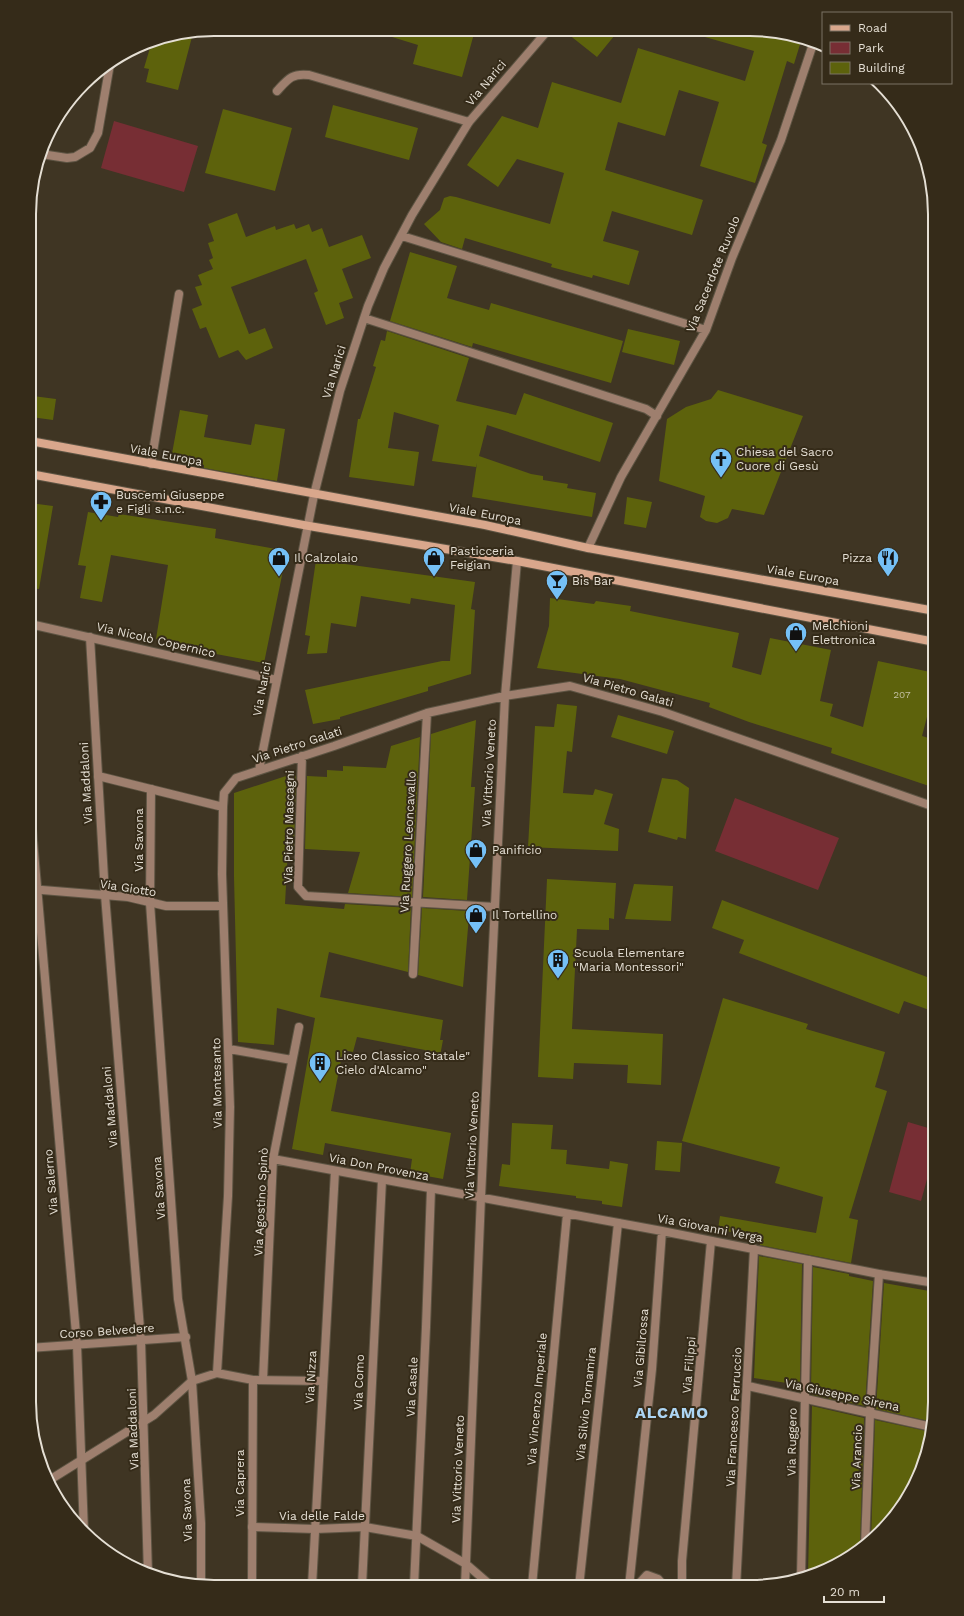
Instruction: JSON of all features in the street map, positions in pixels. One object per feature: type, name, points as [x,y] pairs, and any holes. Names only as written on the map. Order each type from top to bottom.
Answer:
[{"type":"street","name":"Via Narici","points":[[259,770],[314,495],[340,392],[364,318],[384,268],[469,122],[543,36]]},
{"type":"street","name":"Via Sacerdote Ruvolo","points":[[588,548],[620,477],[658,416],[706,330],[732,258],[781,140],[812,47]]},
{"type":"street","points":[[46,155],[67,158],[75,157],[90,148],[98,133],[109,71]]},
{"type":"street","points":[[277,91],[289,78],[299,74],[309,75],[469,122]]},
{"type":"street","points":[[402,236],[706,330]]},
{"type":"street","points":[[151,464],[179,294]]},
{"type":"street","points":[[364,318],[646,410],[658,416]]},
{"type":"street","name":"Viale Europa","points":[[36,442],[485,526],[588,548],[928,610]]},
{"type":"street","points":[[36,475],[308,526],[517,561],[928,641]]},
{"type":"street","name":"Via Vittorio Veneto","points":[[465,1580],[481,1197],[505,696],[517,561]]},
{"type":"street","name":"Via Nicolò Copernico","points":[[36,625],[276,680]]},
{"type":"street","name":"Via Maddaloni","points":[[90,637],[105,895],[142,1341],[148,1567]]},
{"type":"street","name":"Via Pietro Galati","points":[[224,792],[236,778],[427,713],[505,696],[570,686],[663,712],[928,804]]},
{"type":"street","name":"Via Ruggero Leoncavallo","points":[[413,974],[427,713]]},
{"type":"street","name":"Via Pietro Mascagni","points":[[302,756],[298,888],[306,896],[416,901]]},
{"type":"street","points":[[98,776],[223,807]]},
{"type":"street","name":"Via Savona","points":[[151,789],[150,903],[178,1299],[186,1338],[192,1381],[201,1523],[201,1580]]},
{"type":"street","name":"Via Montesanto","points":[[218,1373],[228,1196],[230,1107],[222,874],[224,792]]},
{"type":"street","name":"Via Giotto","points":[[36,889],[128,897],[166,906],[223,906]]},
{"type":"street","points":[[416,901],[495,907]]},
{"type":"street","name":"Via Salerno","points":[[36,920],[77,1345],[84,1523]]},
{"type":"street","name":"Via Agostino Spinò","points":[[263,1380],[273,1159],[299,1027]]},
{"type":"street","points":[[229,1049],[292,1060]]},
{"type":"street","name":"Via Don Provenza","points":[[273,1159],[481,1197]]},
{"type":"street","name":"Via Nizza","points":[[312,1580],[335,1170]]},
{"type":"street","name":"Via Como","points":[[362,1580],[382,1180]]},
{"type":"street","name":"Via Casale","points":[[414,1580],[431,1189]]},
{"type":"street","name":"Via Giovanni Verga","points":[[481,1197],[879,1274],[928,1282]]},
{"type":"street","name":"Via Vincenzo Imperiale","points":[[533,1580],[567,1214]]},
{"type":"street","name":"Via Silvio Tornamira","points":[[580,1580],[618,1223]]},
{"type":"street","name":"Via Gibilrossa","points":[[629,1580],[652,1369],[662,1231]]},
{"type":"street","name":"Via Filippi","points":[[682,1580],[682,1561],[711,1241]]},
{"type":"street","name":"Via Francesco Ferruccio","points":[[736,1580],[748,1386],[754,1249]]},
{"type":"street","name":"Via Ruggero","points":[[801,1573],[808,1260]]},
{"type":"street","name":"Via Arancio","points":[[865,1537],[870,1414],[879,1274]]},
{"type":"street","name":"Corso Belvedere","points":[[36,1348],[186,1338]]},
{"type":"street","points":[[53,1478],[145,1421],[192,1381],[218,1373],[253,1380],[323,1381]]},
{"type":"street","name":"Via Caprera","points":[[252,1580],[253,1380]]},
{"type":"street","name":"Via Giuseppe Sirena","points":[[748,1386],[926,1426]]},
{"type":"street","name":"Via delle Falde","points":[[252,1527],[315,1529],[365,1527],[417,1536],[466,1564],[484,1580]]},
{"type":"street","points":[[642,1580],[647,1575],[659,1580]]},
{"type":"green space","points":[[114,121],[198,146],[184,192],[101,168]]},
{"type":"green space","points":[[735,798],[839,838],[818,890],[715,851]]},
{"type":"green space","points":[[908,1122],[928,1128],[928,1176],[921,1201],[889,1192]]},
{"type":"building","points":[[389,36],[473,36],[462,77],[413,64],[418,45]]},
{"type":"building","points":[[571,36],[614,36],[597,57]]},
{"type":"building","points":[[702,36],[761,36],[800,43],[794,64],[787,61],[762,143],[767,145],[755,183],[700,166],[719,102],[679,90],[665,136],[618,122],[605,170],[703,200],[692,235],[612,211],[603,241],[639,251],[629,285],[593,275],[592,278],[551,267],[552,264],[465,238],[462,249],[441,242],[424,224],[440,210],[444,198],[450,196],[550,224],[564,173],[517,159],[498,187],[467,165],[502,116],[538,128],[552,82],[621,103],[638,48],[745,81],[754,51]]},
{"type":"building","points":[[192,38],[178,90],[146,82],[149,69],[144,68],[150,48],[180,39]]},
{"type":"building","points":[[333,105],[418,128],[409,160],[325,137]]},
{"type":"building","points":[[223,109],[292,128],[275,191],[205,173]]},
{"type":"building","points":[[237,213],[246,237],[275,226],[276,230],[294,224],[296,229],[309,224],[312,232],[322,228],[329,247],[362,235],[371,258],[342,269],[353,298],[339,303],[344,318],[326,325],[314,293],[318,291],[306,259],[231,287],[249,334],[265,328],[273,348],[246,360],[238,350],[219,358],[206,327],[200,329],[192,309],[202,305],[195,287],[202,285],[198,275],[213,269],[209,260],[213,258],[208,243],[214,241],[208,224]]},
{"type":"building","points":[[410,252],[457,266],[447,298],[489,310],[491,303],[623,341],[611,383],[473,343],[472,347],[390,321]]},
{"type":"building","points":[[628,329],[680,341],[674,365],[622,352]]},
{"type":"building","points":[[387,331],[469,358],[456,401],[516,415],[524,393],[613,423],[600,462],[487,425],[479,456],[531,474],[543,476],[543,480],[568,484],[567,488],[596,493],[592,517],[472,497],[477,463],[476,467],[432,461],[439,425],[394,412],[388,448],[419,452],[414,486],[349,477],[358,419],[360,419],[376,367],[373,366],[381,340],[385,341]]},
{"type":"building","name":"Chiesa del Sacro Cuore di Gesù","points":[[718,390],[803,416],[764,515],[732,509],[728,518],[717,523],[706,521],[700,517],[705,496],[659,481],[667,419],[686,407],[711,399]]},
{"type":"building","points":[[36,396],[56,399],[53,420],[36,418]]},
{"type":"building","points":[[180,410],[208,415],[204,437],[251,445],[255,424],[285,429],[277,481],[204,468],[204,465],[171,459]]},
{"type":"building","points":[[627,497],[652,502],[646,528],[624,524]]},
{"type":"building","points":[[36,504],[53,506],[39,589],[36,589]]},
{"type":"building","points":[[88,512],[118,517],[119,514],[216,529],[215,538],[287,551],[264,663],[200,651],[201,647],[156,639],[168,565],[111,555],[102,602],[80,598],[86,566],[78,565]]},
{"type":"building","points":[[316,560],[475,582],[471,609],[475,610],[471,674],[428,687],[428,691],[340,717],[340,719],[313,724],[305,690],[442,661],[450,661],[455,605],[411,598],[410,604],[361,596],[356,627],[331,623],[327,653],[307,654],[310,636],[305,635]]},
{"type":"building","points":[[550,598],[594,604],[596,601],[631,606],[630,611],[739,633],[732,667],[761,675],[770,638],[831,650],[820,701],[833,704],[830,716],[863,727],[878,661],[928,672],[928,713],[922,736],[928,738],[928,786],[831,753],[832,748],[749,722],[709,707],[710,703],[620,679],[537,668],[549,626]]},
{"type":"building","points":[[557,704],[577,706],[572,752],[567,751],[563,793],[593,795],[595,789],[613,794],[604,824],[619,829],[618,851],[528,847],[535,726],[554,727]]},
{"type":"building","points":[[618,715],[674,731],[667,754],[611,737]]},
{"type":"building","points":[[476,720],[471,787],[475,787],[467,900],[423,897],[431,734]]},
{"type":"building","points":[[420,737],[412,897],[348,893],[360,852],[305,849],[307,776],[327,777],[327,770],[343,771],[343,766],[386,768],[391,746]]},
{"type":"building","points":[[289,775],[296,775],[294,848],[288,848],[285,904],[344,909],[345,904],[411,908],[408,972],[329,952],[320,997],[443,1020],[440,1040],[443,1040],[440,1056],[425,1053],[425,1050],[357,1037],[353,1052],[343,1050],[331,1111],[451,1133],[443,1179],[410,1173],[412,1159],[325,1143],[323,1155],[292,1149],[315,1018],[277,1008],[274,1045],[238,1042],[234,877],[234,793]]},
{"type":"building","points":[[662,778],[677,780],[689,788],[686,839],[678,837],[677,840],[648,832]]},
{"type":"building","name":"Scuola Elementare \"Maria Montessori\"","points":[[547,879],[616,883],[614,919],[609,918],[609,930],[577,929],[572,1029],[663,1034],[661,1085],[627,1083],[628,1065],[574,1063],[573,1079],[538,1077]]},
{"type":"building","points":[[634,884],[673,886],[671,921],[625,919]]},
{"type":"building","points":[[722,900],[928,977],[928,1010],[904,1001],[899,1014],[739,953],[744,940],[712,928]]},
{"type":"building","points":[[422,908],[467,911],[466,916],[469,916],[463,987],[418,975]]},
{"type":"building","points":[[723,998],[808,1024],[806,1029],[885,1052],[875,1087],[887,1091],[849,1218],[858,1220],[851,1263],[760,1245],[760,1239],[718,1229],[720,1216],[816,1233],[823,1197],[775,1183],[780,1167],[682,1141]]},
{"type":"building","points":[[512,1123],[553,1125],[551,1149],[567,1150],[566,1164],[609,1169],[610,1161],[628,1164],[622,1207],[602,1204],[602,1201],[576,1198],[576,1196],[499,1186],[502,1164],[510,1165]]},
{"type":"building","points":[[657,1141],[682,1143],[680,1172],[655,1170]]},
{"type":"building","points":[[759,1256],[802,1264],[800,1385],[754,1378]]},
{"type":"building","points":[[813,1267],[849,1274],[849,1276],[873,1281],[865,1406],[812,1395]]},
{"type":"building","points":[[884,1283],[928,1291],[927,1421],[876,1409]]},
{"type":"building","points":[[812,1406],[864,1418],[860,1541],[829,1562],[808,1570]]},
{"type":"building","points":[[875,1420],[925,1431],[919,1459],[910,1481],[898,1501],[871,1532]]},
{"type":"place","name":"Chiesa del Sacro Cuore di Gesù","points":[[721,478]]},
{"type":"place","name":"Buscemi Giuseppe e Figli s.n.c.","points":[[101,522]]},
{"type":"place","name":"Il Calzolaio","points":[[279,578]]},
{"type":"place","name":"Pasticceria Feigian","points":[[434,578]]},
{"type":"place","name":"Pizza","points":[[888,578]]},
{"type":"place","name":"Bis Bar","points":[[557,600]]},
{"type":"place","name":"Melchioni Elettronica","points":[[796,652]]},
{"type":"place","name":"Panificio","points":[[476,870]]},
{"type":"place","name":"Il Tortellino","points":[[476,934]]},
{"type":"place","name":"Scuola Elementare \"Maria Montessori\"","points":[[558,980]]},
{"type":"place","name":"Liceo Classico Statale\" Cielo d'Alcamo\"","points":[[320,1082]]},
{"type":"district","name":"ALCAMO","points":[[672,1412]]}]
